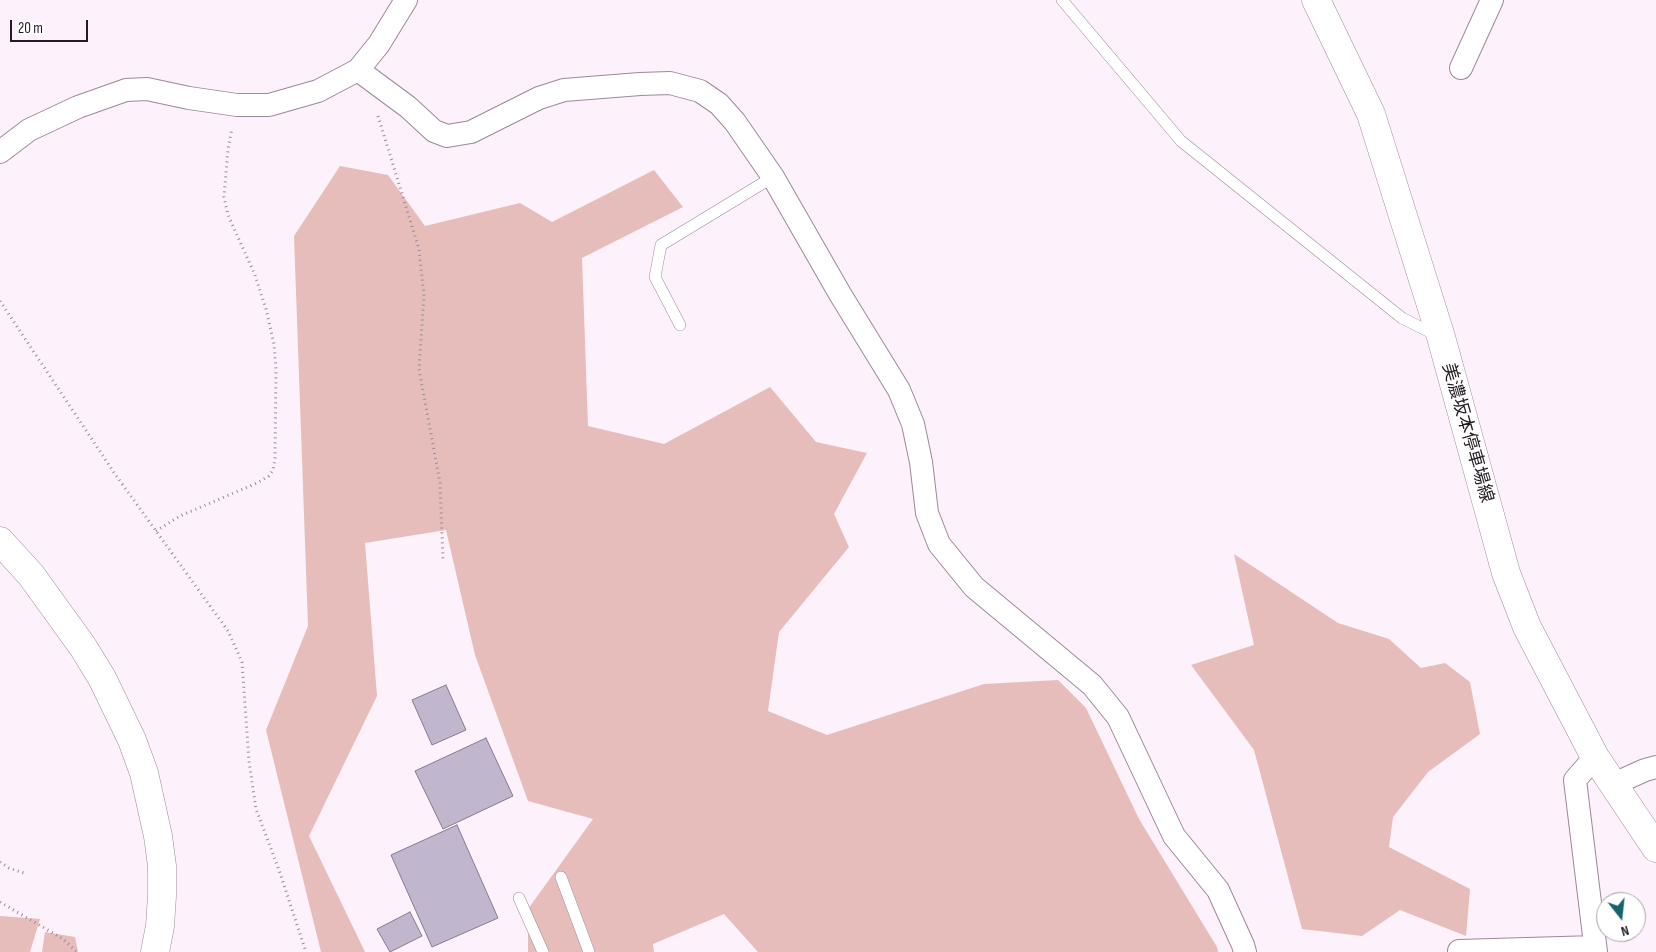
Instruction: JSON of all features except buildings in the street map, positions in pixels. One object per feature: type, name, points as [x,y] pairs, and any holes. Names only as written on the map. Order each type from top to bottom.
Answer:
[{"type":"main road","name":"美濃坂本停車場線","points":[[1316,0],[1371,114],[1441,337],[1506,574],[1527,627],[1595,757],[1656,848]]},
{"type":"main road","points":[[0,541],[31,576],[83,647],[102,678],[132,740],[144,772],[158,836],[162,866],[160,926],[155,952]]},
{"type":"street","points":[[0,152],[29,130],[78,107],[126,90],[147,89],[237,105],[269,105],[318,91],[363,74],[406,0]]},
{"type":"street","points":[[1461,68],[1492,0]]},
{"type":"street","points":[[363,74],[408,107],[434,131],[447,136],[471,132],[539,98],[564,90],[670,83],[700,90],[719,104],[735,122],[773,177],[840,294],[899,390],[913,424],[921,462],[927,513],[939,544],[974,586],[1092,685],[1118,717],[1174,836],[1218,890],[1245,952]]},
{"type":"street","points":[[1459,950],[1595,950],[1575,780],[1595,757]]},
{"type":"street","points":[[1614,784],[1656,767]]},
{"type":"lane","points":[[1062,0],[1181,141],[1402,318],[1441,337]]},
{"type":"lane","points":[[680,325],[655,277],[661,245],[773,177]]},
{"type":"lane","points":[[562,877],[589,952]]},
{"type":"lane","points":[[519,898],[543,952]]},
{"type":"path","points":[[363,74],[419,250],[424,296],[419,369],[440,483],[443,559]]},
{"type":"path","points":[[156,531],[180,516],[269,476],[273,470],[275,460],[276,370],[274,344],[255,276],[231,221],[224,197],[228,148],[237,105]]},
{"type":"path","points":[[0,301],[115,474],[228,631],[242,662],[249,761],[256,809],[279,870],[306,952]]},
{"type":"path","points":[[0,862],[9,868],[27,874]]},
{"type":"path","points":[[0,902],[64,939],[77,952]]},
{"type":"shaded area","points":[[340,166],[388,175],[425,226],[520,203],[552,222],[654,170],[683,207],[582,258],[588,426],[664,444],[770,387],[816,442],[867,453],[834,514],[849,547],[779,632],[768,711],[827,735],[984,684],[1058,680],[1086,708],[1139,819],[1217,947],[1218,952],[758,952],[724,914],[653,944],[654,952],[528,952],[528,909],[593,819],[528,801],[475,655],[446,530],[365,543],[377,696],[309,836],[365,952],[321,952],[266,730],[308,626],[294,236]]},
{"type":"shaded area","points":[[1234,554],[1338,623],[1389,639],[1421,668],[1445,663],[1470,682],[1480,734],[1428,772],[1393,817],[1389,847],[1470,889],[1466,936],[1400,910],[1362,936],[1302,929],[1254,750],[1191,665],[1254,645]]},
{"type":"shaded area","points":[[0,916],[40,919],[30,952],[0,952]]},
{"type":"shaded area","points":[[45,932],[75,937],[78,952],[42,952]]}]
